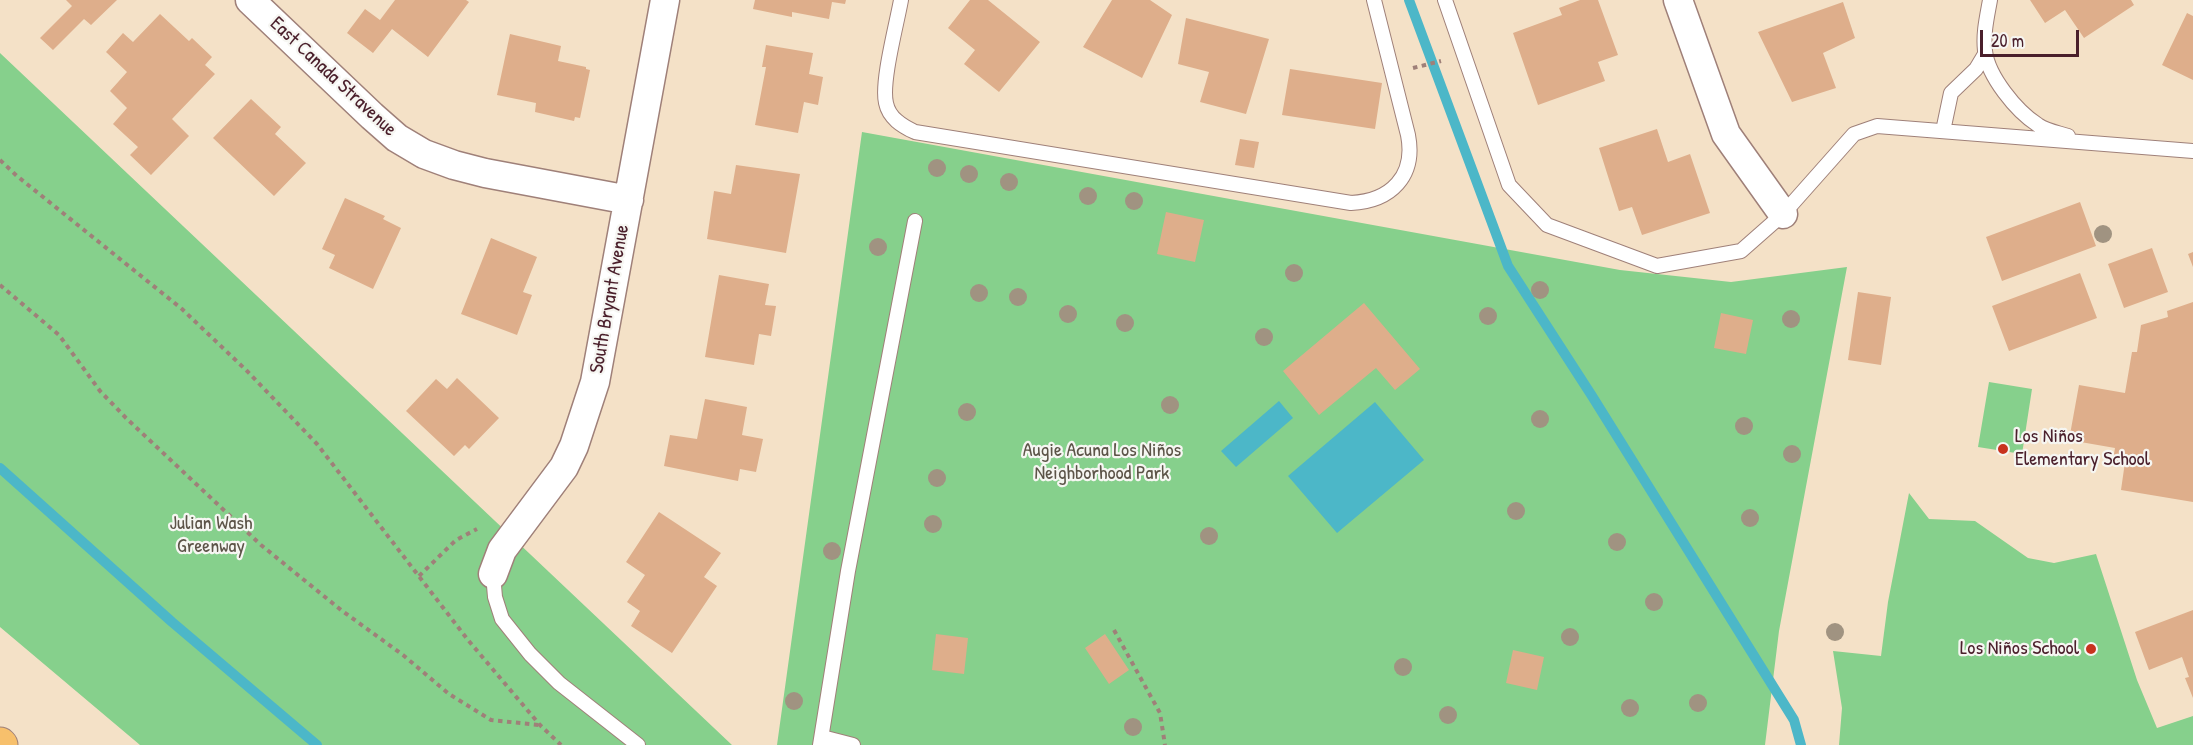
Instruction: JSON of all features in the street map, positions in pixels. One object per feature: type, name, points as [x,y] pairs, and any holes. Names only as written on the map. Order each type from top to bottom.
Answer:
[{"type":"street","name":"East Canada Stravenue","points":[[250,0],[372,116],[397,138],[424,154],[486,173],[629,200]]},
{"type":"street","name":"South Bryant Avenue","points":[[493,574],[502,550],[564,467],[585,418],[595,382],[664,0]]},
{"type":"street","points":[[1678,0],[1726,134],[1783,214]]},
{"type":"lane","points":[[901,0],[885,87],[886,104],[893,117],[909,129],[1351,203],[1375,199],[1391,190],[1404,175],[1410,157],[1408,135],[1374,0]]},
{"type":"lane","points":[[1445,0],[1509,185],[1547,225],[1657,266],[1741,251],[1783,214],[1854,134],[1877,126],[2193,151]]},
{"type":"lane","points":[[1990,0],[1984,35],[1985,54],[1995,78],[2015,105],[2038,126],[2087,142]]},
{"type":"lane","points":[[1943,132],[1944,115],[1951,93],[1976,69],[1985,54]]},
{"type":"lane","points":[[853,745],[821,741],[852,548],[915,221]]},
{"type":"lane","points":[[493,574],[495,597],[502,619],[530,654],[559,683],[638,745]]},
{"type":"path","points":[[1409,69],[1442,61]]},
{"type":"path","points":[[0,160],[182,309],[246,370],[317,444],[468,640],[540,725],[561,745]]},
{"type":"path","points":[[0,285],[59,335],[100,391],[261,545],[341,610],[403,655],[449,694],[491,720],[540,725]]},
{"type":"path","points":[[419,576],[456,540],[481,527],[525,517]]},
{"type":"path","points":[[1114,630],[1160,713],[1165,745]]},
{"type":"green space","name":"Julian Wash Greenway","points":[[0,53],[732,745],[140,745],[0,627]]},
{"type":"green space","name":"Augie Acuna Los Niños Neighborhood Park","points":[[862,132],[1620,270],[1731,282],[1847,267],[1779,631],[1765,745],[777,745]]},
{"type":"green space","points":[[1989,382],[2032,389],[2022,454],[1978,447]]},
{"type":"green space","points":[[1909,493],[1929,519],[1975,521],[2028,558],[2054,563],[2096,554],[2137,680],[2157,728],[2193,716],[2193,745],[1839,745],[1842,708],[1833,651],[1881,656],[1888,602]]},
{"type":"water","points":[[1279,401],[1293,418],[1236,467],[1221,451]]},
{"type":"water","points":[[1375,402],[1424,460],[1337,533],[1288,476]]},
{"type":"building","points":[[66,0],[117,0],[91,25],[84,19],[53,50],[40,38],[72,6]]},
{"type":"building","points":[[395,0],[466,0],[469,2],[428,57],[392,29],[373,53],[347,33],[365,9],[380,20]]},
{"type":"building","points":[[755,0],[846,0],[845,4],[832,2],[829,19],[792,12],[792,17],[753,9]]},
{"type":"building","points":[[970,0],[988,0],[1040,42],[999,92],[964,64],[975,50],[948,28]]},
{"type":"building","points":[[1112,0],[1150,0],[1172,15],[1142,78],[1083,47]]},
{"type":"building","points":[[1580,0],[1598,0],[1618,55],[1598,62],[1605,81],[1538,105],[1513,33],[1562,15],[1559,8]]},
{"type":"building","points":[[2030,0],[2131,0],[2134,5],[2084,38],[2065,10],[2045,23]]},
{"type":"building","points":[[1843,2],[1855,38],[1823,53],[1836,88],[1792,102],[1758,32]]},
{"type":"building","points":[[2187,13],[2193,16],[2193,80],[2162,65]]},
{"type":"building","points":[[160,14],[189,41],[192,38],[212,57],[205,65],[215,74],[172,119],[189,136],[151,175],[130,155],[138,147],[113,124],[127,108],[110,91],[127,72],[106,52],[123,33],[133,42]]},
{"type":"building","points":[[1186,18],[1269,39],[1246,114],[1200,102],[1209,72],[1178,64]]},
{"type":"building","points":[[510,34],[561,46],[558,61],[586,67],[590,70],[580,118],[575,117],[574,121],[535,112],[536,103],[497,95]]},
{"type":"building","points":[[766,45],[813,53],[809,74],[823,77],[818,105],[804,102],[798,133],[755,125],[766,67],[762,67]]},
{"type":"building","points":[[1290,69],[1382,83],[1375,129],[1282,115]]},
{"type":"building","points":[[251,99],[281,127],[275,134],[306,163],[274,196],[213,138]]},
{"type":"building","points":[[1657,129],[1668,162],[1690,154],[1710,213],[1642,235],[1632,207],[1619,211],[1599,148]]},
{"type":"building","points":[[1240,139],[1259,142],[1254,168],[1235,165]]},
{"type":"building","points":[[736,165],[800,174],[786,253],[707,239],[714,191],[731,194]]},
{"type":"building","points":[[345,198],[385,216],[383,219],[401,228],[373,289],[329,268],[335,255],[322,249]]},
{"type":"building","points":[[2080,202],[2096,246],[2002,281],[1986,237]]},
{"type":"building","points":[[1166,212],[1204,220],[1195,262],[1157,254]]},
{"type":"building","points":[[491,238],[537,257],[523,292],[532,295],[517,335],[461,314]]},
{"type":"building","points":[[2152,248],[2168,292],[2124,308],[2108,264]]},
{"type":"building","points":[[2193,252],[2193,267],[2188,254]]},
{"type":"building","points":[[2080,273],[2097,318],[2009,351],[1992,306]]},
{"type":"building","points":[[719,275],[769,284],[765,305],[776,306],[771,336],[759,334],[754,365],[705,357]]},
{"type":"building","points":[[1858,292],[1891,297],[1881,365],[1848,360]]},
{"type":"building","points":[[2193,302],[2193,502],[2121,490],[2125,462],[2113,460],[2115,448],[2069,440],[2079,385],[2125,393],[2132,352],[2137,352],[2141,325],[2168,317],[2167,311]]},
{"type":"building","points":[[1364,303],[1420,369],[1395,390],[1376,368],[1319,415],[1283,371]]},
{"type":"building","points":[[1721,313],[1753,320],[1746,354],[1714,348]]},
{"type":"building","points":[[457,378],[499,418],[469,449],[465,445],[454,456],[406,411],[436,379],[447,389]]},
{"type":"building","points":[[705,399],[747,407],[742,435],[763,439],[756,472],[740,469],[738,481],[664,466],[670,435],[697,439]]},
{"type":"building","points":[[659,512],[721,553],[704,577],[717,586],[672,653],[631,626],[640,611],[627,602],[645,575],[626,562]]},
{"type":"building","points":[[2193,610],[2193,698],[2185,678],[2189,677],[2182,657],[2149,670],[2135,632]]},
{"type":"building","points":[[936,634],[968,638],[964,674],[932,670]]},
{"type":"building","points":[[1105,634],[1129,670],[1109,684],[1085,648]]},
{"type":"building","points":[[1513,650],[1544,657],[1537,690],[1506,683]]},
{"type":"waterway","points":[[1409,0],[1508,266],[1794,720],[1801,745]]},
{"type":"waterway","points":[[0,468],[172,622],[317,745]]},
{"type":"place","name":"Los Niños Elementary School","points":[[2003,449]]},
{"type":"place","name":"Los Niños School","points":[[2091,649]]}]
